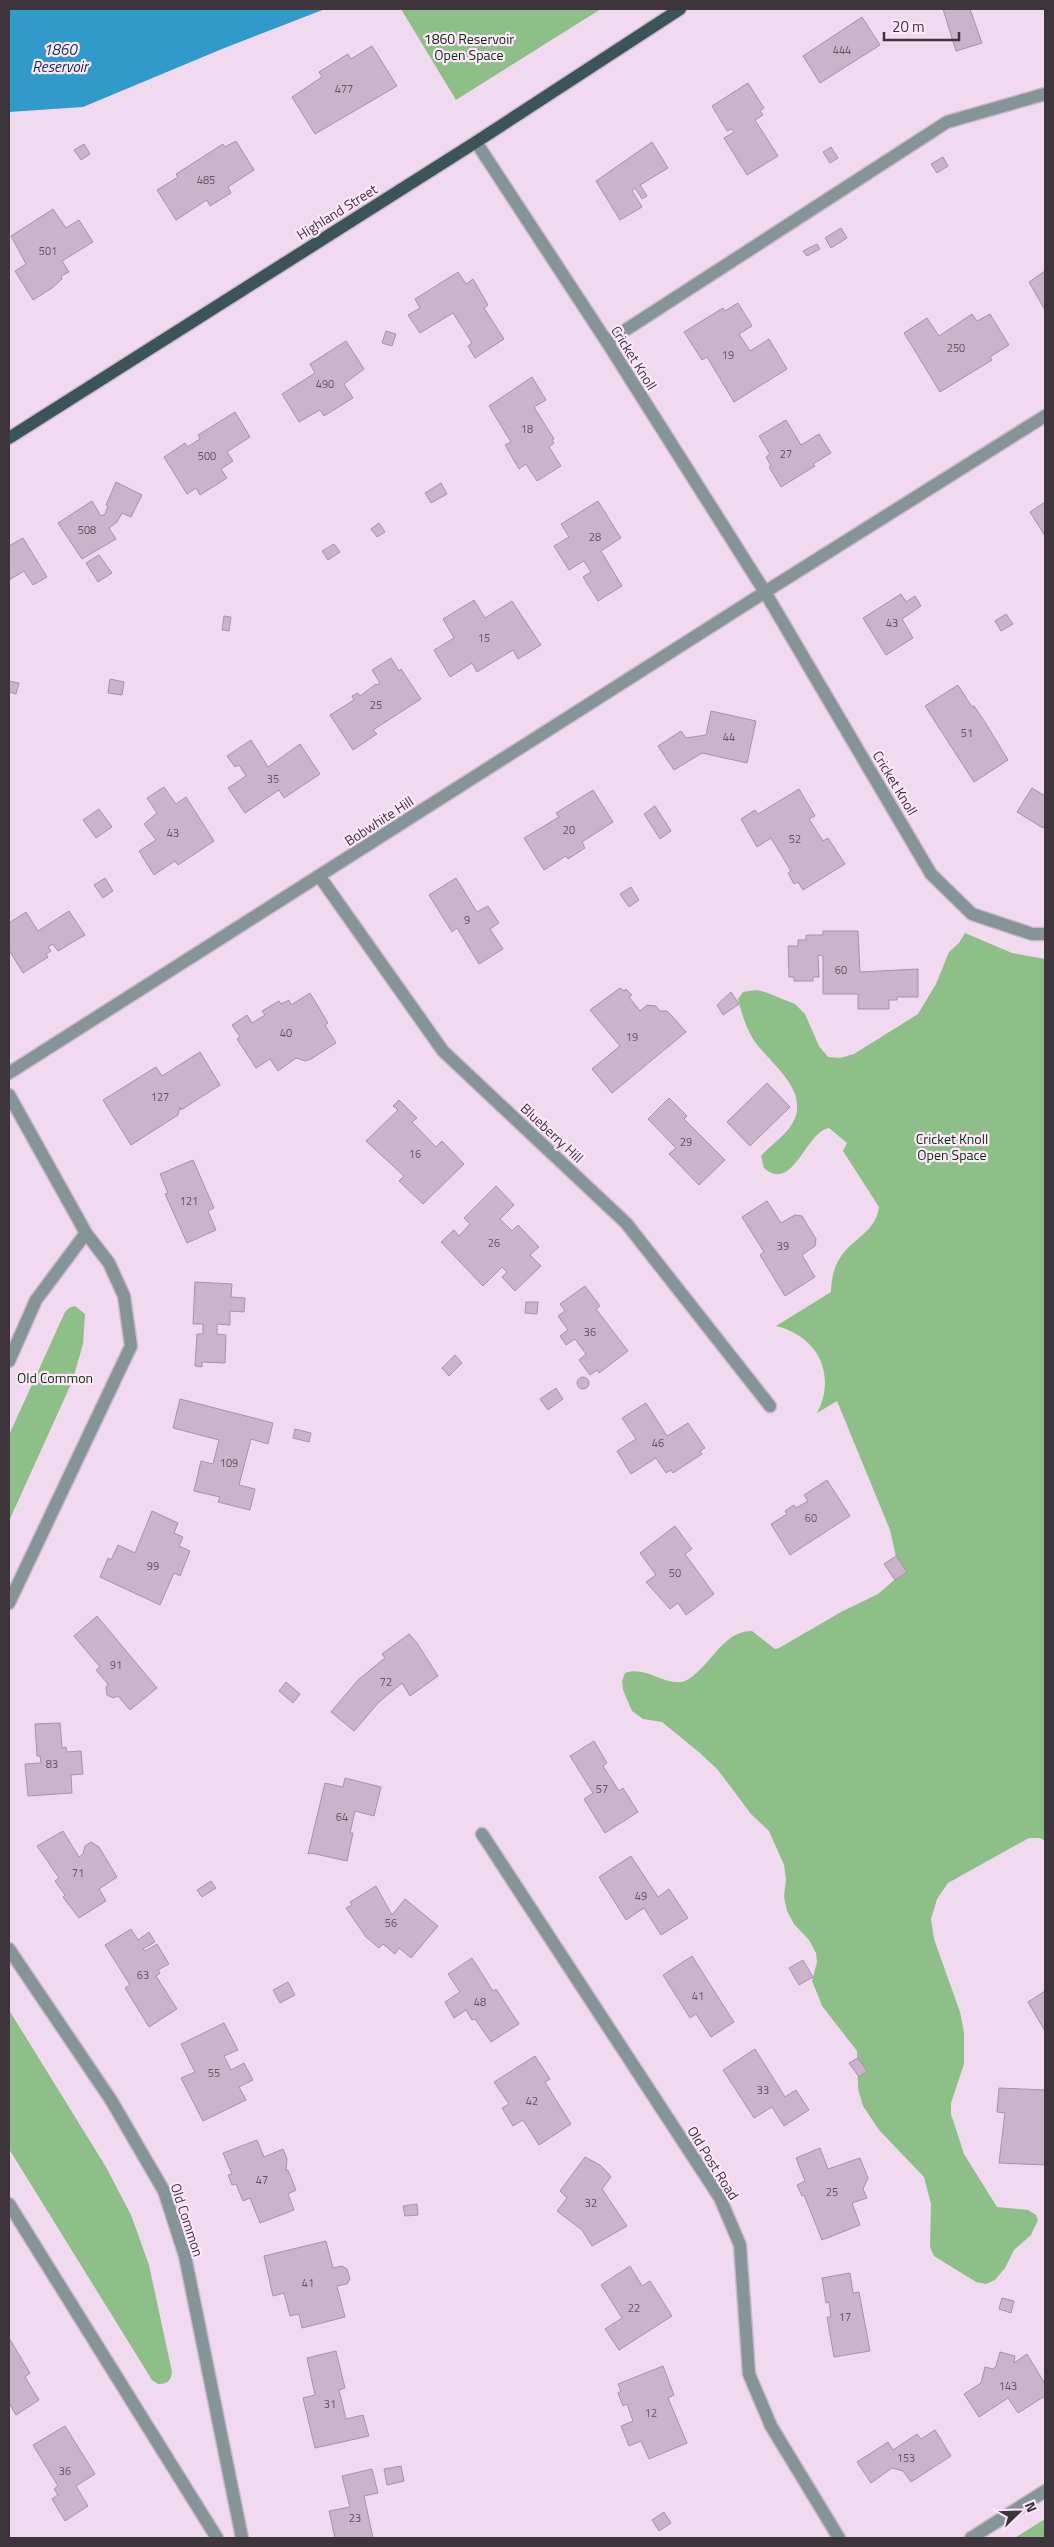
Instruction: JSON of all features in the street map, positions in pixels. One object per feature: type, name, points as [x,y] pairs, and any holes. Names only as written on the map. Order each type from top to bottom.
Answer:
[{"type":"main road","name":"Highland Street","points":[[9,438],[476,142],[680,9]]},
{"type":"street","points":[[607,342],[947,122],[1045,94]]},
{"type":"street","name":"Cricket Knoll","points":[[476,142],[607,342],[765,592],[931,874],[972,914],[1032,934],[1045,934]]},
{"type":"street","points":[[765,592],[1045,416]]},
{"type":"street","name":"Bobwhite Hill","points":[[9,1074],[765,592]]},
{"type":"street","name":"Blueberry Hill","points":[[320,877],[443,1051],[626,1223],[770,1406]]},
{"type":"street","points":[[9,1095],[86,1233],[108,1263],[124,1296],[131,1346],[9,1603]]},
{"type":"street","points":[[9,1361],[36,1300],[86,1233]]},
{"type":"street","name":"Old Post Road","points":[[482,1834],[720,2198],[740,2246],[749,2374],[771,2426],[839,2538]]},
{"type":"street","name":"Old Common","points":[[9,1949],[111,2100],[164,2191],[184,2256],[242,2538]]},
{"type":"street","points":[[9,2204],[217,2538]]},
{"type":"street","points":[[971,2538],[1045,2491]]},
{"type":"green space","name":"1860 Reservoir Open Space","points":[[401,9],[601,9],[456,100]]},
{"type":"green space","name":"Cricket Knoll Open Space","points":[[965,933],[1012,953],[1045,959],[1045,1841],[1040,1838],[1029,1838],[948,1883],[937,1899],[931,1919],[934,1939],[960,2012],[964,2032],[964,2064],[951,2103],[951,2114],[964,2154],[997,2207],[1028,2210],[1036,2215],[1038,2220],[1031,2235],[1014,2250],[1005,2268],[995,2280],[986,2284],[976,2282],[934,2256],[930,2247],[931,2204],[924,2177],[879,2130],[863,2106],[858,2089],[857,2051],[822,2006],[812,1981],[817,1962],[816,1953],[809,1940],[794,1924],[787,1911],[784,1897],[786,1879],[784,1865],[769,1831],[751,1814],[718,1770],[700,1753],[662,1722],[643,1719],[632,1711],[623,1690],[622,1681],[625,1673],[633,1671],[649,1674],[671,1682],[685,1681],[694,1676],[724,1643],[741,1632],[752,1631],[775,1649],[779,1648],[841,1612],[878,1594],[900,1575],[890,1530],[837,1401],[817,1413],[823,1399],[825,1385],[824,1371],[820,1359],[803,1338],[791,1331],[776,1326],[831,1292],[833,1274],[838,1261],[845,1251],[870,1228],[876,1219],[879,1207],[843,1151],[847,1143],[829,1128],[813,1139],[799,1159],[791,1168],[783,1173],[774,1174],[764,1168],[761,1156],[789,1129],[795,1118],[797,1107],[791,1085],[759,1047],[748,1030],[738,999],[743,992],[756,990],[795,1004],[805,1014],[819,1046],[828,1057],[840,1058],[854,1054],[918,1014],[936,984],[949,952],[959,943]]},
{"type":"green space","name":"Old Common","points":[[75,1306],[85,1314],[83,1344],[72,1382],[9,1521],[9,1435],[65,1312]]},
{"type":"green space","points":[[9,2010],[106,2167],[131,2215],[149,2265],[172,2372],[170,2380],[166,2383],[158,2384],[152,2380],[9,2149]]},
{"type":"green space","points":[[1045,2519],[1045,2538],[1015,2538]]},
{"type":"water","name":"1860 Reservoir","points":[[9,9],[325,9],[222,49],[83,107],[9,112]]},
{"type":"building","points":[[943,9],[970,9],[982,43],[956,51]]},
{"type":"building","points":[[862,17],[880,45],[820,83],[803,56]]},
{"type":"building","points":[[372,46],[397,86],[315,134],[292,97],[322,77],[319,72],[348,54],[351,59]]},
{"type":"building","points":[[748,83],[764,108],[760,111],[763,115],[755,120],[778,156],[747,175],[724,138],[734,132],[732,129],[727,131],[712,106]]},
{"type":"building","points":[[236,141],[254,170],[228,187],[231,193],[210,206],[207,200],[176,220],[157,190],[178,177],[176,174],[223,144],[225,147]]},
{"type":"building","points":[[652,142],[668,168],[640,185],[647,196],[642,199],[635,188],[632,191],[642,207],[620,220],[596,181]]},
{"type":"building","points":[[84,144],[90,154],[81,160],[74,150]]},
{"type":"building","points":[[831,147],[838,158],[830,163],[823,152]]},
{"type":"building","points":[[943,157],[948,166],[937,173],[931,164]]},
{"type":"building","points":[[53,209],[66,228],[79,220],[93,242],[62,261],[69,272],[61,276],[62,279],[52,288],[33,300],[15,271],[26,264],[11,236]]},
{"type":"building","points":[[841,228],[847,238],[831,248],[825,238]]},
{"type":"building","points":[[817,244],[820,249],[807,256],[803,251]]},
{"type":"building","points":[[1045,271],[1045,310],[1029,282]]},
{"type":"building","points":[[458,272],[466,284],[473,279],[488,305],[484,308],[504,339],[475,358],[468,346],[472,343],[453,313],[420,333],[408,315],[420,308],[415,299]]},
{"type":"building","points":[[738,303],[752,326],[739,334],[750,351],[769,339],[787,369],[734,402],[707,357],[702,360],[684,332],[723,308],[725,311]]},
{"type":"building","points":[[972,314],[977,321],[990,314],[1009,345],[990,357],[992,360],[940,392],[904,333],[927,318],[939,336]]},
{"type":"building","points":[[386,331],[396,334],[392,346],[382,343]]},
{"type":"building","points":[[346,341],[364,369],[344,384],[353,398],[324,416],[320,410],[299,422],[282,394],[315,373],[310,364]]},
{"type":"building","points":[[532,377],[546,400],[534,407],[554,439],[552,440],[554,443],[549,447],[561,466],[537,481],[526,464],[519,469],[505,445],[511,442],[489,406]]},
{"type":"building","points":[[235,412],[250,437],[227,452],[233,461],[221,469],[227,478],[200,495],[196,488],[187,494],[164,457],[185,443],[187,447],[200,439],[198,435]]},
{"type":"building","points":[[786,420],[801,445],[819,434],[831,453],[813,464],[815,466],[781,487],[769,467],[771,466],[766,457],[770,454],[759,436]]},
{"type":"building","points":[[116,482],[142,495],[131,517],[122,513],[117,522],[109,528],[116,539],[82,559],[58,523],[92,501],[101,516],[105,514],[108,506],[106,505]]},
{"type":"building","points":[[441,483],[447,494],[431,503],[425,493]]},
{"type":"building","points":[[598,501],[621,538],[601,551],[622,586],[598,601],[583,577],[591,572],[584,561],[569,570],[554,546],[569,537],[561,524]]},
{"type":"building","points":[[1045,502],[1045,536],[1030,512]]},
{"type":"building","points":[[379,523],[385,532],[377,537],[371,529]]},
{"type":"building","points":[[23,538],[47,577],[33,585],[24,571],[9,580],[9,546]]},
{"type":"building","points":[[334,544],[340,552],[328,560],[322,551]]},
{"type":"building","points":[[99,555],[112,573],[98,582],[86,563]]},
{"type":"building","points":[[901,594],[906,602],[915,596],[921,606],[902,619],[913,638],[886,655],[863,618]]},
{"type":"building","points":[[474,600],[485,618],[512,601],[541,645],[518,659],[513,650],[477,672],[472,663],[450,677],[434,650],[454,638],[443,619]]},
{"type":"building","points":[[1006,614],[1013,624],[1001,631],[995,621]]},
{"type":"building","points":[[224,616],[231,617],[229,631],[222,630]]},
{"type":"building","points":[[391,658],[399,671],[401,669],[421,699],[373,730],[377,734],[353,750],[330,715],[354,700],[352,696],[358,693],[360,696],[380,683],[372,670]]},
{"type":"building","points":[[110,679],[124,682],[122,695],[108,693]]},
{"type":"building","points":[[9,681],[19,683],[16,694],[9,692]]},
{"type":"building","points":[[958,685],[972,707],[974,706],[985,722],[1008,760],[974,782],[925,706]]},
{"type":"building","points":[[711,711],[756,721],[747,763],[702,753],[674,770],[658,746],[681,731],[686,738],[706,735]]},
{"type":"building","points":[[251,740],[268,767],[300,744],[320,774],[284,798],[279,790],[245,813],[228,788],[246,776],[239,765],[235,767],[227,756]]},
{"type":"building","points":[[164,787],[176,804],[186,797],[214,841],[178,865],[175,861],[154,875],[139,851],[156,840],[144,824],[157,813],[147,798]]},
{"type":"building","points":[[1032,788],[1045,796],[1045,824],[1043,828],[1017,812]]},
{"type":"building","points":[[799,789],[815,816],[809,819],[823,841],[828,838],[845,864],[803,890],[798,882],[794,884],[788,873],[791,871],[771,838],[757,847],[741,819],[755,810],[758,814]]},
{"type":"building","points":[[593,790],[613,822],[582,842],[585,848],[568,859],[566,856],[544,870],[524,838],[559,817],[556,813]]},
{"type":"building","points":[[655,806],[671,831],[660,839],[644,814]]},
{"type":"building","points":[[99,809],[112,827],[96,838],[83,820]]},
{"type":"building","points":[[105,878],[113,891],[103,898],[94,885]]},
{"type":"building","points":[[456,878],[477,912],[488,906],[499,923],[490,929],[503,949],[479,964],[457,928],[452,932],[429,895]]},
{"type":"building","points":[[631,887],[639,900],[629,907],[620,894]]},
{"type":"building","points":[[69,911],[85,935],[58,951],[53,944],[48,947],[51,951],[46,954],[48,957],[23,973],[9,950],[9,923],[26,912],[38,931]]},
{"type":"building","points":[[823,931],[858,931],[860,972],[918,969],[918,997],[897,997],[897,1000],[889,1000],[889,1009],[858,1009],[858,994],[823,994],[823,956],[818,955],[819,977],[813,977],[813,981],[794,981],[794,977],[789,977],[788,946],[798,946],[798,940],[806,940],[806,935],[823,935]]},
{"type":"building","points":[[620,988],[624,991],[626,989],[632,995],[629,997],[640,1011],[647,1005],[656,1006],[660,1011],[667,1011],[686,1032],[612,1093],[592,1069],[620,1046],[590,1010]]},
{"type":"building","points":[[731,992],[739,1004],[723,1015],[717,1005]]},
{"type":"building","points":[[310,993],[328,1023],[325,1025],[336,1043],[311,1059],[305,1061],[296,1058],[278,1071],[270,1059],[256,1068],[237,1039],[240,1037],[232,1025],[247,1015],[252,1023],[265,1015],[262,1011],[279,1001],[281,1004],[289,1000],[291,1005]]},
{"type":"building","points":[[200,1052],[220,1085],[181,1110],[180,1107],[178,1115],[131,1145],[103,1100],[156,1067],[162,1076]]},
{"type":"building","points":[[767,1083],[790,1107],[750,1146],[727,1122]]},
{"type":"building","points":[[669,1098],[687,1116],[684,1119],[725,1160],[699,1185],[669,1154],[676,1148],[648,1119]]},
{"type":"building","points":[[399,1100],[417,1118],[412,1122],[436,1147],[442,1141],[464,1164],[423,1204],[399,1181],[404,1176],[366,1141],[398,1110],[393,1106]]},
{"type":"building","points":[[193,1160],[214,1208],[208,1211],[216,1230],[187,1243],[165,1194],[168,1193],[160,1174]]},
{"type":"building","points":[[496,1186],[514,1205],[500,1219],[512,1231],[518,1225],[539,1247],[530,1255],[541,1266],[515,1291],[502,1277],[507,1272],[502,1267],[483,1286],[441,1242],[454,1230],[459,1236],[470,1224],[464,1218]]},
{"type":"building","points":[[767,1201],[781,1223],[795,1215],[802,1216],[816,1239],[815,1246],[802,1255],[815,1277],[785,1296],[760,1255],[764,1252],[742,1217]]},
{"type":"building","points":[[195,1282],[232,1284],[231,1297],[245,1298],[244,1312],[230,1311],[230,1325],[217,1324],[217,1334],[226,1335],[225,1363],[202,1362],[202,1367],[195,1366],[197,1334],[203,1334],[203,1324],[193,1324]]},
{"type":"building","points":[[585,1286],[600,1306],[596,1309],[628,1351],[599,1373],[597,1370],[590,1375],[579,1360],[586,1354],[575,1339],[566,1345],[560,1336],[568,1330],[558,1316],[565,1311],[560,1304]]},
{"type":"building","points":[[526,1302],[538,1302],[537,1314],[525,1313]]},
{"type":"building","points":[[455,1355],[462,1363],[449,1376],[442,1368]]},
{"type":"building","points":[[581,1377],[585,1377],[589,1383],[585,1389],[581,1389],[577,1385],[577,1381]]},
{"type":"building","points":[[556,1388],[563,1399],[548,1410],[540,1399]]},
{"type":"building","points":[[180,1399],[273,1423],[268,1444],[251,1439],[239,1485],[255,1489],[250,1510],[218,1502],[220,1497],[194,1491],[201,1461],[213,1464],[219,1440],[173,1428]]},
{"type":"building","points":[[646,1403],[667,1436],[688,1423],[705,1448],[700,1451],[702,1454],[673,1473],[671,1470],[666,1473],[656,1458],[631,1474],[617,1451],[636,1439],[622,1418]]},
{"type":"building","points":[[295,1429],[311,1433],[309,1442],[293,1438]]},
{"type":"building","points":[[827,1480],[850,1516],[790,1555],[771,1524],[787,1514],[785,1511],[794,1505],[796,1508],[808,1501],[804,1495]]},
{"type":"building","points":[[152,1511],[178,1523],[174,1533],[183,1537],[179,1546],[190,1551],[180,1576],[174,1573],[160,1605],[100,1577],[108,1558],[111,1560],[118,1545],[135,1553]]},
{"type":"building","points":[[675,1526],[692,1549],[685,1554],[714,1594],[686,1615],[678,1603],[670,1609],[646,1582],[656,1575],[640,1553]]},
{"type":"building","points":[[896,1556],[907,1572],[895,1580],[884,1564]]},
{"type":"building","points":[[97,1616],[157,1688],[130,1710],[118,1696],[113,1698],[107,1695],[106,1688],[108,1684],[96,1670],[100,1667],[74,1636]]},
{"type":"building","points":[[409,1634],[438,1676],[410,1696],[402,1683],[379,1702],[354,1731],[331,1712],[358,1680],[385,1658],[382,1654]]},
{"type":"building","points":[[286,1682],[300,1694],[293,1703],[279,1691]]},
{"type":"building","points":[[60,1723],[62,1748],[66,1747],[67,1752],[81,1751],[83,1774],[71,1775],[72,1793],[28,1796],[25,1764],[41,1763],[40,1756],[37,1756],[35,1724]]},
{"type":"building","points":[[594,1741],[607,1763],[603,1766],[619,1791],[623,1788],[638,1812],[605,1833],[584,1799],[593,1793],[570,1756]]},
{"type":"building","points":[[345,1778],[381,1787],[374,1816],[355,1811],[350,1833],[353,1833],[347,1861],[311,1853],[308,1854],[325,1783],[343,1787]]},
{"type":"building","points":[[63,1831],[79,1857],[83,1854],[85,1846],[91,1842],[99,1847],[117,1877],[99,1889],[106,1901],[79,1918],[63,1897],[65,1895],[55,1881],[59,1878],[37,1846]]},
{"type":"building","points":[[631,1856],[658,1897],[669,1889],[688,1918],[661,1935],[644,1908],[626,1920],[599,1877]]},
{"type":"building","points":[[211,1881],[216,1888],[202,1897],[197,1890]]},
{"type":"building","points":[[376,1886],[392,1915],[405,1899],[438,1926],[411,1958],[399,1948],[395,1954],[383,1944],[379,1948],[366,1937],[346,1908],[352,1905],[350,1902]]},
{"type":"building","points":[[131,1929],[138,1940],[149,1932],[155,1942],[143,1949],[145,1951],[157,1944],[169,1964],[158,1970],[160,1973],[156,1976],[177,2009],[149,2027],[125,1988],[130,1985],[105,1945]]},
{"type":"building","points":[[692,1956],[734,2022],[711,2037],[696,2014],[690,2018],[663,1975]]},
{"type":"building","points":[[472,1958],[493,1991],[496,1989],[519,2024],[491,2042],[475,2019],[472,2020],[466,2010],[454,2018],[445,2002],[460,1992],[448,1974]]},
{"type":"building","points":[[803,1960],[813,1977],[799,1985],[789,1968]]},
{"type":"building","points":[[288,1982],[295,1995],[280,2003],[273,1990]]},
{"type":"building","points":[[1045,1991],[1045,2031],[1028,2002]]},
{"type":"building","points":[[224,2023],[238,2050],[224,2056],[231,2070],[244,2063],[253,2080],[239,2087],[246,2100],[203,2121],[181,2078],[195,2072],[181,2044]]},
{"type":"building","points":[[755,2049],[785,2097],[796,2090],[809,2110],[784,2126],[772,2107],[754,2118],[723,2070]]},
{"type":"building","points":[[535,2056],[550,2079],[545,2082],[571,2124],[539,2145],[523,2120],[513,2126],[502,2108],[509,2104],[494,2082]]},
{"type":"building","points":[[858,2058],[867,2071],[859,2077],[849,2063]]},
{"type":"building","points":[[999,2088],[1045,2090],[1045,2165],[999,2163],[1005,2113],[997,2112]]},
{"type":"building","points":[[257,2140],[264,2157],[283,2149],[287,2159],[286,2171],[288,2170],[296,2190],[288,2194],[294,2210],[260,2223],[250,2198],[243,2201],[236,2184],[232,2185],[228,2175],[232,2174],[223,2153]]},
{"type":"building","points":[[820,2148],[828,2169],[860,2158],[868,2178],[863,2189],[867,2198],[852,2203],[860,2225],[822,2240],[804,2195],[802,2196],[797,2185],[805,2181],[796,2158]]},
{"type":"building","points":[[585,2157],[600,2165],[611,2177],[602,2189],[627,2226],[592,2246],[582,2230],[557,2211],[567,2198],[560,2191]]},
{"type":"building","points":[[417,2204],[418,2215],[405,2216],[403,2206]]},
{"type":"building","points":[[326,2241],[333,2268],[342,2266],[347,2269],[350,2279],[347,2284],[337,2286],[345,2317],[302,2328],[299,2314],[290,2316],[284,2293],[273,2296],[264,2256]]},
{"type":"building","points":[[630,2266],[642,2286],[650,2281],[672,2316],[619,2350],[605,2329],[622,2318],[601,2285]]},
{"type":"building","points":[[850,2273],[853,2293],[859,2292],[870,2351],[834,2357],[827,2317],[831,2317],[829,2302],[826,2303],[822,2278]]},
{"type":"building","points":[[1002,2298],[1014,2301],[1011,2313],[999,2309]]},
{"type":"building","points":[[9,2338],[30,2373],[25,2377],[39,2400],[16,2415],[9,2403]]},
{"type":"building","points":[[336,2351],[345,2388],[339,2390],[346,2419],[363,2415],[369,2436],[315,2448],[303,2398],[315,2395],[307,2358]]},
{"type":"building","points":[[1000,2352],[1015,2356],[1014,2363],[1027,2354],[1045,2384],[1045,2396],[1018,2413],[1008,2398],[979,2417],[964,2394],[981,2383],[985,2367],[993,2369],[996,2366]]},
{"type":"building","points":[[663,2366],[674,2395],[668,2398],[687,2443],[649,2459],[641,2441],[629,2446],[621,2426],[633,2421],[627,2404],[623,2406],[618,2393],[621,2391],[618,2384]]},
{"type":"building","points":[[65,2426],[95,2474],[76,2486],[88,2506],[65,2521],[52,2499],[58,2495],[54,2489],[58,2486],[33,2445]]},
{"type":"building","points":[[935,2430],[951,2456],[911,2482],[903,2471],[892,2468],[871,2483],[857,2462],[888,2442],[893,2450],[917,2434],[921,2439]]},
{"type":"building","points":[[401,2466],[404,2481],[387,2485],[384,2469]]},
{"type":"building","points":[[372,2469],[378,2493],[364,2496],[373,2538],[335,2538],[329,2511],[350,2507],[342,2476]]},
{"type":"building","points":[[664,2512],[671,2523],[659,2531],[652,2520]]}]
